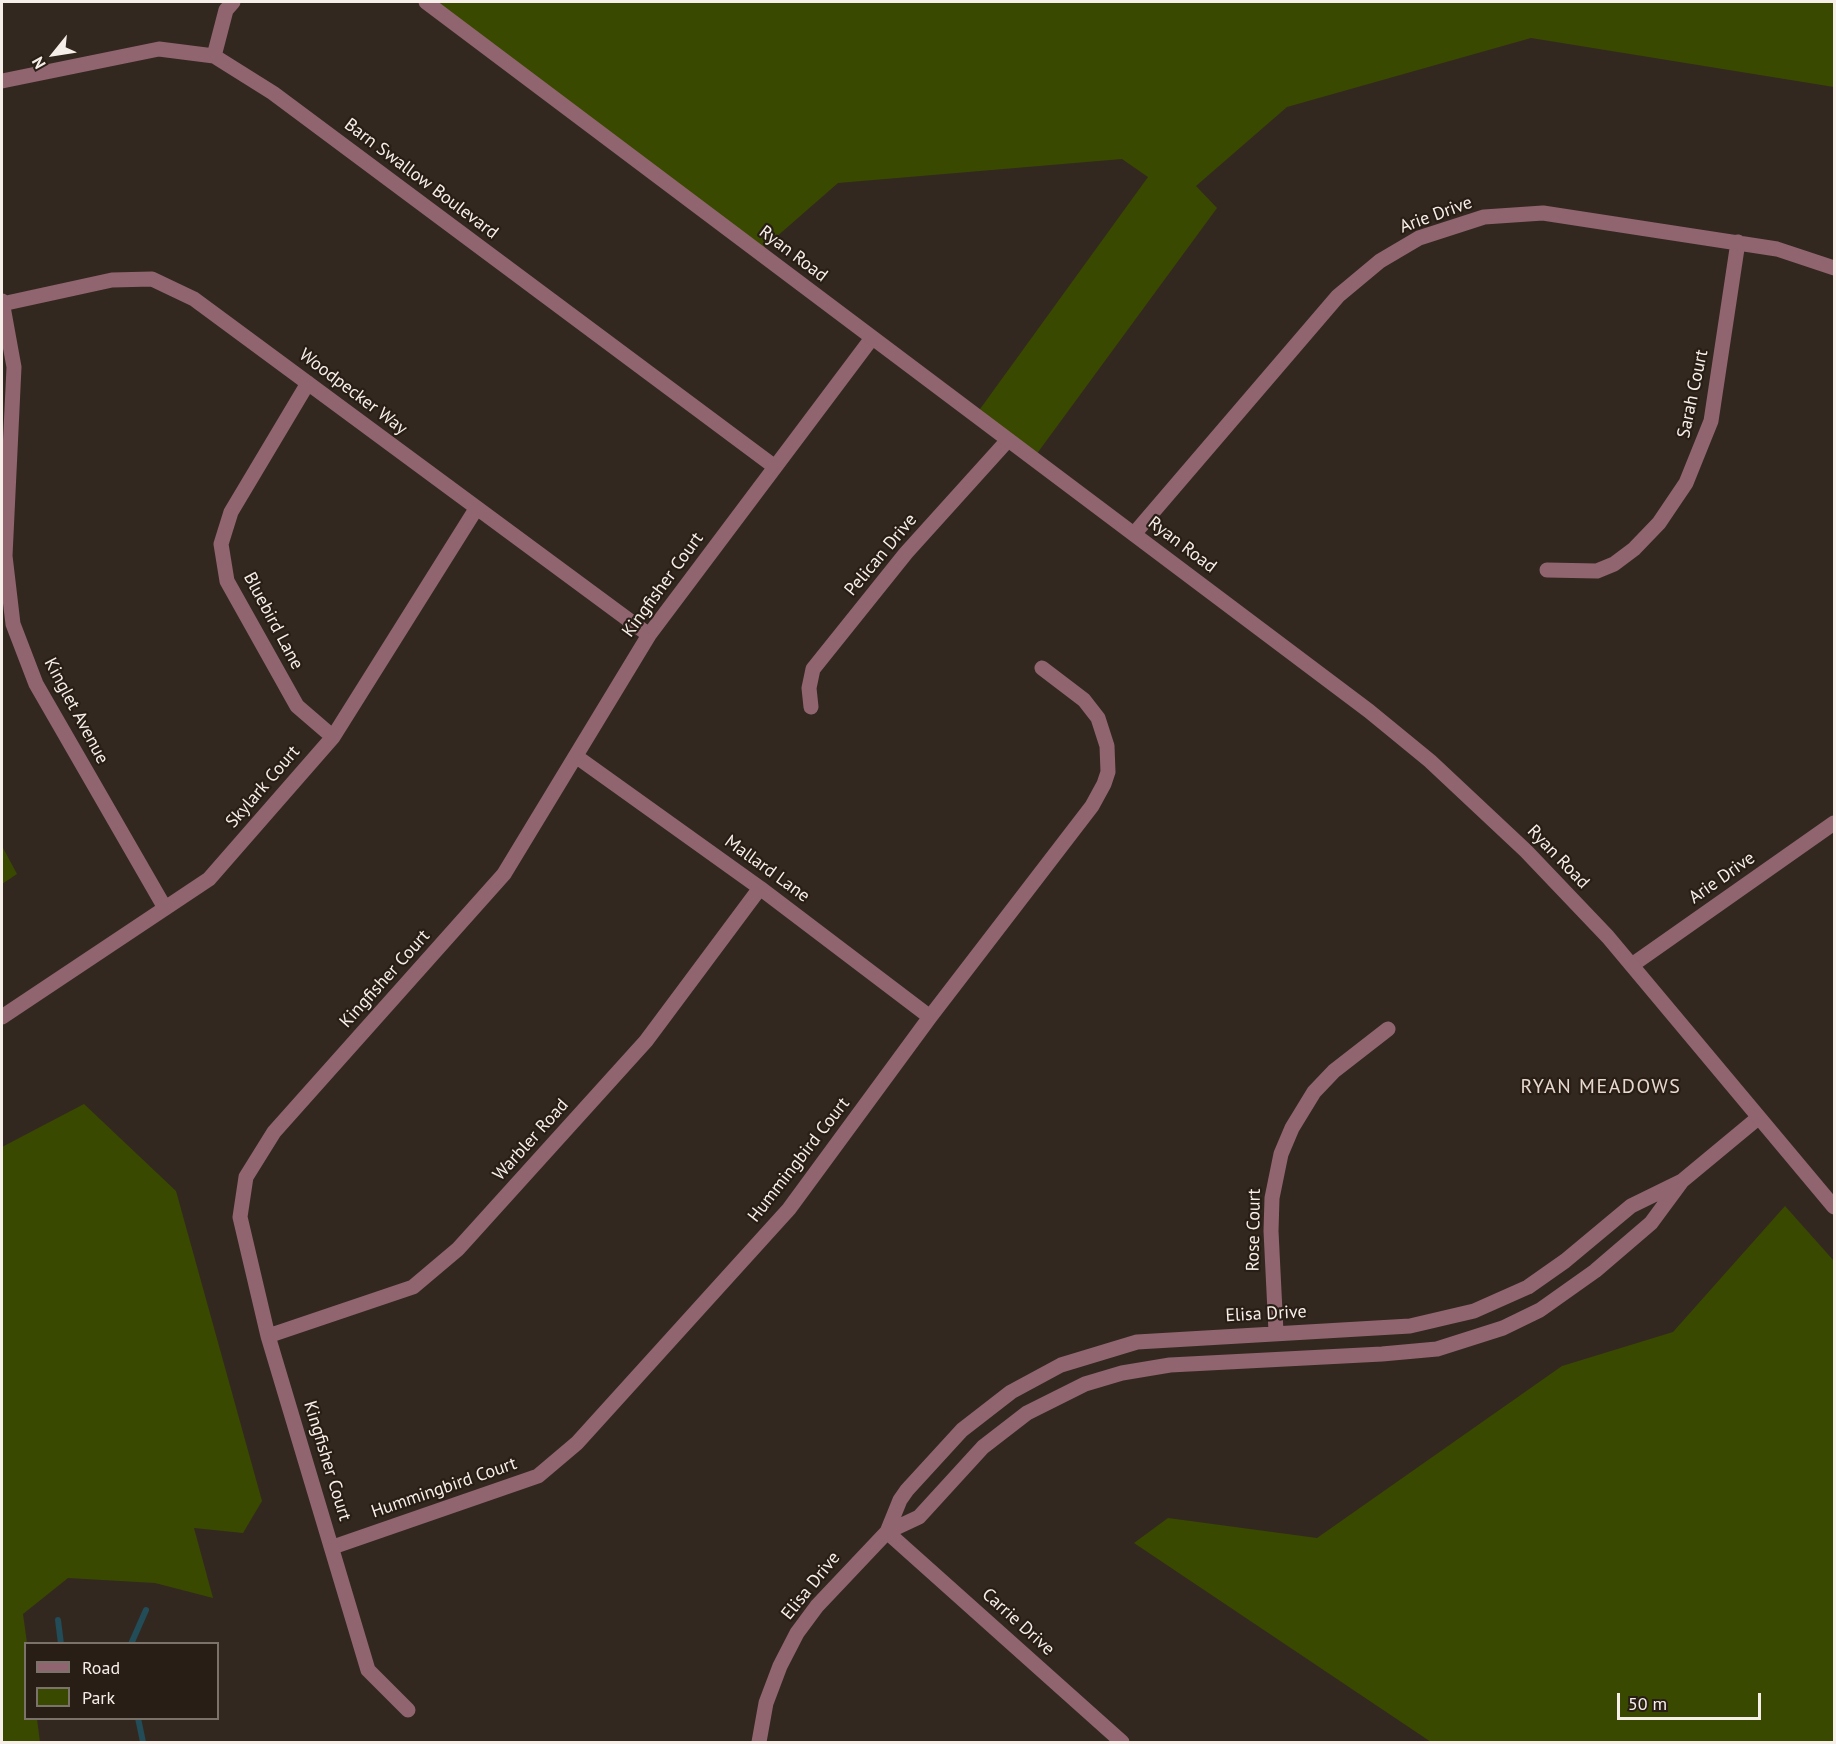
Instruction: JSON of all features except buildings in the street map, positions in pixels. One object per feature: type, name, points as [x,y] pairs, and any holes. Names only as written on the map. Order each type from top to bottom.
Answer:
[{"type":"street","points":[[214,56],[226,10],[233,2]]},
{"type":"street","name":"Ryan Road","points":[[426,2],[1369,711],[1430,761],[1526,851],[1632,965],[1834,1207]]},
{"type":"street","name":"Barn Swallow Boulevard","points":[[2,81],[159,49],[214,56],[273,93],[775,467]]},
{"type":"street","name":"Arie Drive","points":[[1134,534],[1338,296],[1380,261],[1419,238],[1484,218],[1543,213],[1777,249],[1834,268]]},
{"type":"street","name":"Sarah Court","points":[[1547,570],[1597,571],[1614,564],[1634,549],[1659,523],[1686,483],[1711,422],[1738,242]]},
{"type":"street","name":"Woodpecker Way","points":[[2,302],[112,280],[152,279],[194,299],[649,635]]},
{"type":"street","name":"Kinglet Avenue","points":[[2,302],[14,367],[5,556],[13,624],[36,684],[165,908]]},
{"type":"street","name":"Kingfisher Court","points":[[408,1710],[368,1670],[268,1336],[240,1216],[246,1177],[274,1132],[504,874],[649,635],[872,338]]},
{"type":"street","name":"Bluebird Lane","points":[[308,383],[231,512],[221,544],[227,581],[297,706],[333,737]]},
{"type":"street","name":"Pelican Drive","points":[[811,707],[809,688],[813,669],[906,553],[1008,440]]},
{"type":"street","name":"Skylark Court","points":[[2,1017],[209,879],[333,737],[476,509]]},
{"type":"street","name":"Hummingbird Court","points":[[333,1547],[538,1476],[577,1443],[789,1209],[930,1017],[1092,806],[1104,784],[1108,772],[1107,746],[1098,718],[1084,700],[1042,668]]},
{"type":"street","name":"Mallard Lane","points":[[577,757],[760,888],[930,1017]]},
{"type":"street","name":"Arie Drive","points":[[1632,965],[1834,824]]},
{"type":"street","name":"Warbler Road","points":[[268,1336],[412,1287],[458,1249],[646,1041],[760,888]]},
{"type":"street","name":"Rose Court","points":[[1276,1332],[1271,1209],[1281,1154],[1300,1111],[1314,1092],[1334,1071],[1388,1029]]},
{"type":"street","name":"Elisa Drive","points":[[759,1743],[766,1703],[780,1666],[797,1633],[817,1606],[886,1532],[900,1500],[914,1482],[962,1430],[1011,1392],[1061,1365],[1137,1342],[1424,1324],[1474,1311],[1508,1297],[1550,1271],[1631,1206],[1682,1180],[1758,1118]]},
{"type":"street","name":"Elisa Drive","points":[[886,1532],[919,1517],[983,1447],[1027,1413],[1085,1384],[1170,1365],[1382,1354],[1430,1349],[1503,1328],[1565,1294],[1651,1223],[1682,1180]]},
{"type":"street","points":[[1550,1271],[1565,1294]]},
{"type":"street","points":[[1424,1324],[1430,1349]]},
{"type":"street","points":[[1137,1342],[1142,1370]]},
{"type":"street","points":[[1011,1392],[1027,1413]]},
{"type":"street","name":"Carrie Drive","points":[[886,1532],[1122,1743]]},
{"type":"green space","points":[[426,2],[1834,2],[1834,87],[1531,38],[1287,107],[1196,186],[1217,208],[1033,459],[975,416],[1148,177],[1122,159],[838,183],[759,252]]},
{"type":"green space","points":[[2,846],[17,874],[2,884]]},
{"type":"green space","points":[[84,1104],[176,1191],[262,1501],[243,1533],[194,1528],[213,1598],[155,1583],[68,1578],[23,1614],[27,1642],[24,1642],[24,1720],[37,1720],[40,1742],[2,1742],[2,1147]]},
{"type":"green space","points":[[1785,1206],[1834,1261],[1834,1742],[1431,1742],[1134,1543],[1168,1518],[1317,1538],[1562,1366],[1673,1332]]},
{"type":"waterway","points":[[132,1642],[146,1610]]},
{"type":"waterway","points":[[58,1620],[61,1642]]},
{"type":"waterway","points":[[138,1720],[143,1742]]},
{"type":"district","name":"RYAN MEADOWS","points":[[1601,1087]]}]
